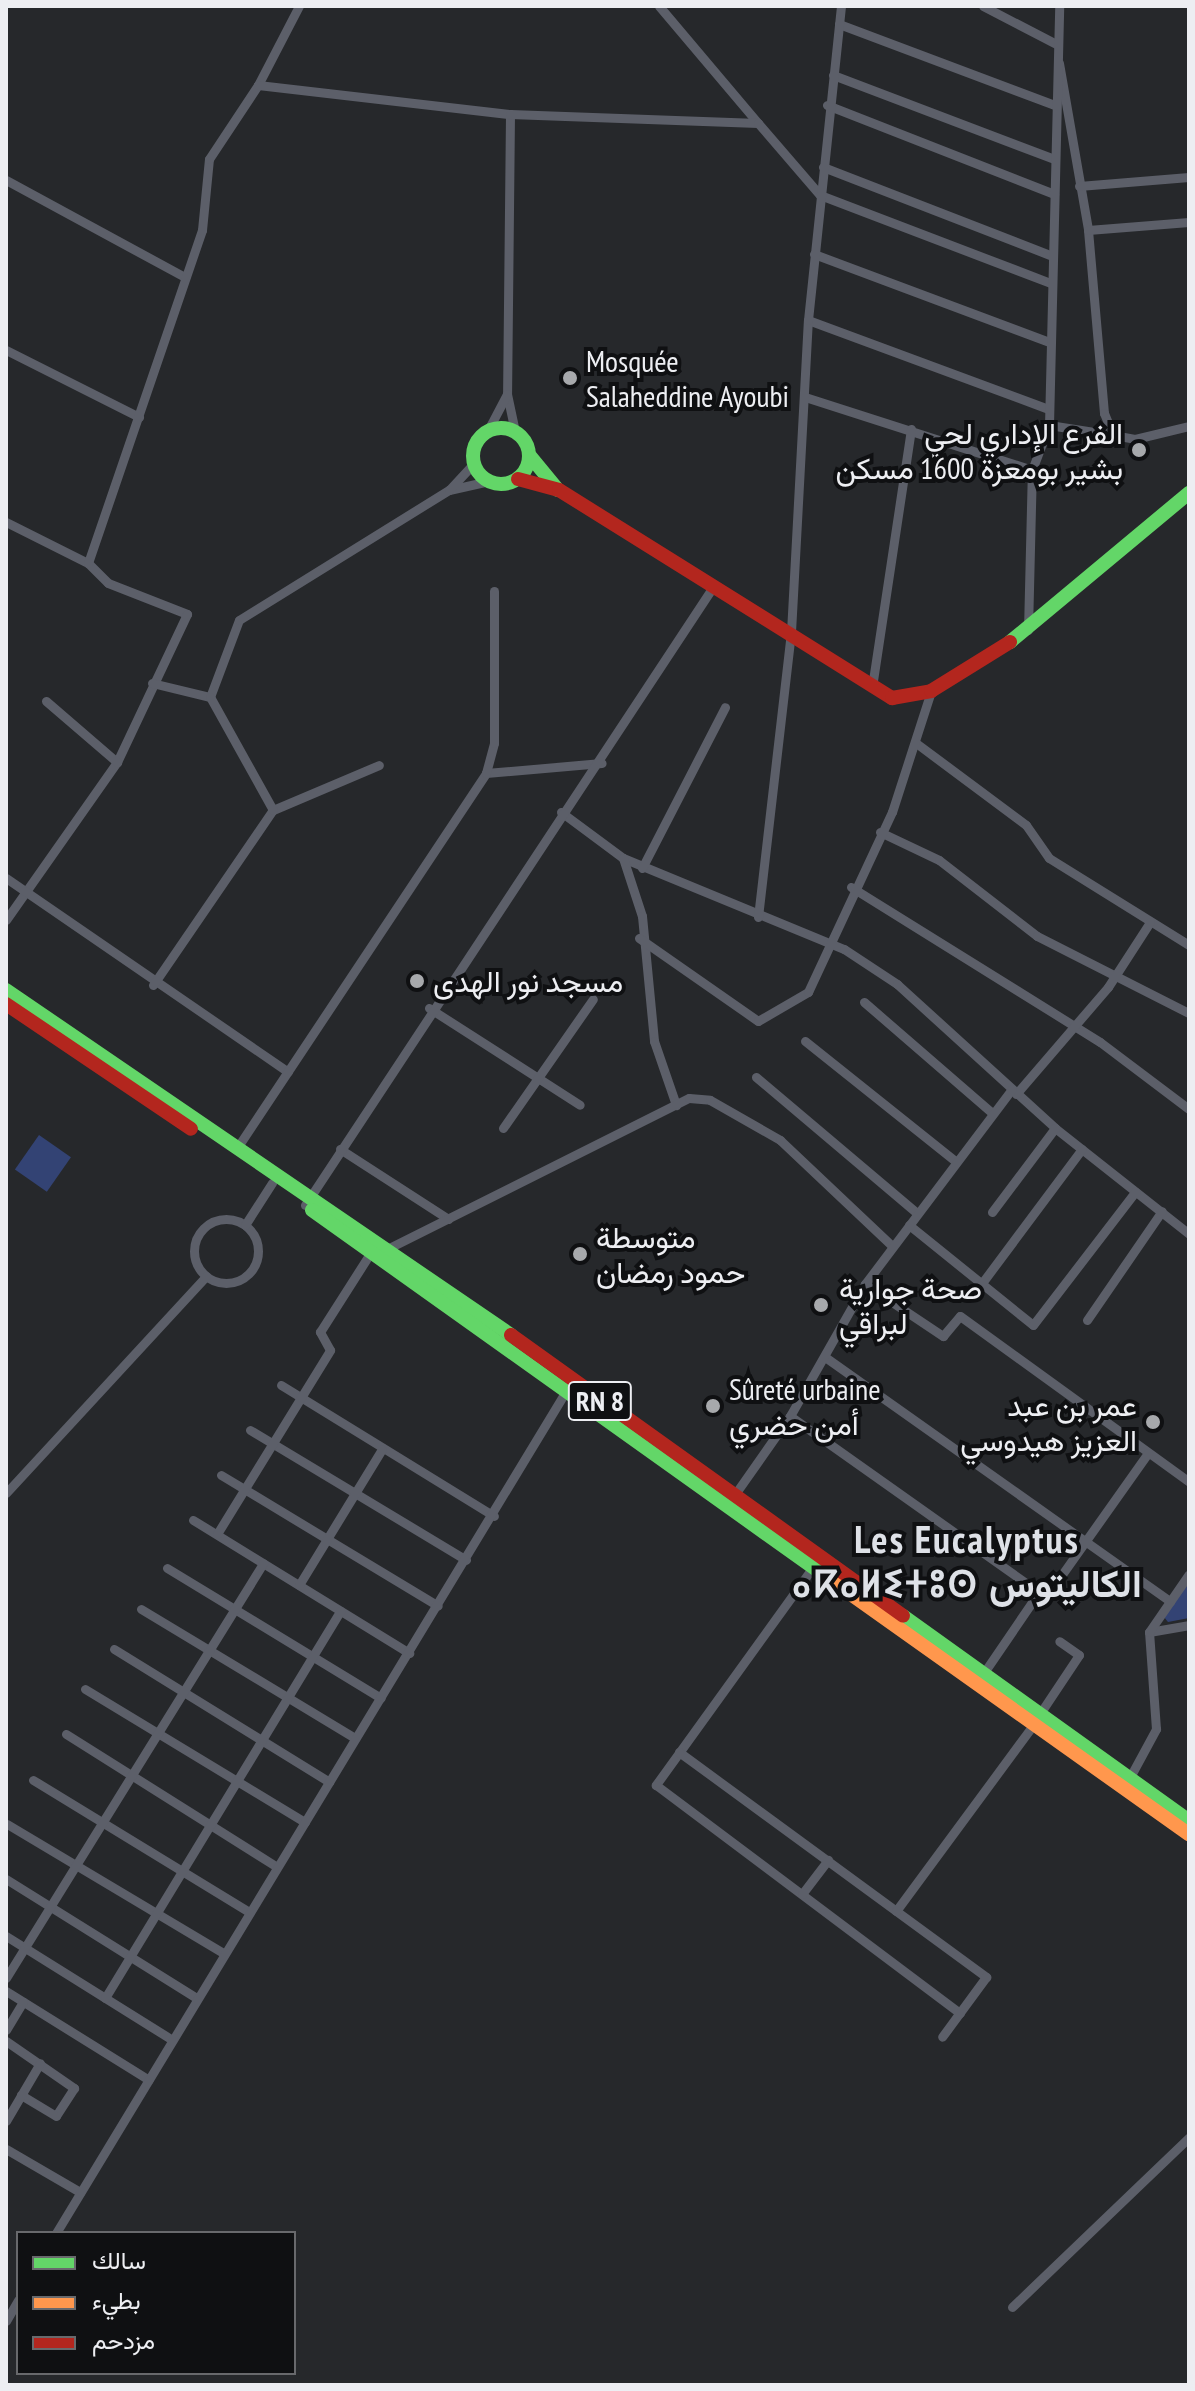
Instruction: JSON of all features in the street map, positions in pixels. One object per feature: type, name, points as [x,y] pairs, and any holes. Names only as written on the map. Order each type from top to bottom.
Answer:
[{"type":"main road","points":[[559,490],[530,456],[515,432],[487,432],[474,463],[489,481],[518,479],[559,490],[791,632],[872,688],[892,698],[931,691],[1028,630],[1189,493]]},
{"type":"main road","points":[[518,479],[530,456]]},
{"type":"main road","name":"RN 8","points":[[7,996],[237,1148],[371,1252],[566,1391],[983,1674],[1036,1720],[1189,1834]]},
{"type":"main road","name":"RN 8","points":[[7,996],[272,1183],[389,1248],[730,1501],[813,1567],[1189,1821]]},
{"type":"street","points":[[88,563],[139,417],[183,276],[202,230],[209,159],[258,85],[297,10],[284,6]]},
{"type":"street","points":[[659,6],[820,195],[1051,283]]},
{"type":"street","points":[[758,917],[791,632],[808,320],[827,105],[841,6]]},
{"type":"street","points":[[983,6],[1056,40]]},
{"type":"street","points":[[1028,630],[1032,470],[1049,425],[1047,341],[1059,6]]},
{"type":"street","points":[[839,24],[1055,105]]},
{"type":"street","points":[[1056,40],[1088,230],[1104,413],[1113,435]]},
{"type":"street","points":[[833,75],[1054,159]]},
{"type":"street","points":[[258,85],[510,114],[758,123]]},
{"type":"street","points":[[827,105],[1054,194]]},
{"type":"street","points":[[510,114],[507,394],[515,432]]},
{"type":"street","points":[[823,167],[1052,256]]},
{"type":"street","points":[[1079,186],[1189,177]]},
{"type":"street","points":[[6,180],[183,276]]},
{"type":"street","points":[[1088,230],[1189,222]]},
{"type":"street","points":[[814,254],[1047,341]]},
{"type":"street","points":[[808,320],[1049,409]]},
{"type":"street","points":[[6,350],[139,417]]},
{"type":"street","points":[[487,432],[507,394]]},
{"type":"street","points":[[805,397],[1032,470]]},
{"type":"street","points":[[1049,425],[1135,439],[1189,426]]},
{"type":"street","points":[[872,688],[911,429]]},
{"type":"street","points":[[210,697],[239,620],[449,490],[474,463]]},
{"type":"street","points":[[449,490],[489,481]]},
{"type":"street","points":[[6,522],[88,563],[108,583],[187,614],[117,762],[6,920]]},
{"type":"street","points":[[309,1203],[429,1008],[561,812],[602,763],[713,587]]},
{"type":"street","points":[[237,1148],[486,773],[494,743],[494,591]]},
{"type":"street","points":[[152,683],[210,697],[273,810]]},
{"type":"street","points":[[639,938],[758,1021],[808,992],[851,887],[880,832],[916,743],[931,691]]},
{"type":"street","points":[[46,701],[117,762]]},
{"type":"street","points":[[642,868],[725,707]]},
{"type":"street","points":[[916,743],[1026,825],[1049,858],[1189,945]]},
{"type":"street","points":[[486,773],[602,763]]},
{"type":"street","points":[[153,985],[273,810],[379,765]]},
{"type":"street","points":[[561,812],[623,858],[642,868],[826,947],[844,949],[897,984],[1055,1128],[1189,1234]]},
{"type":"street","points":[[880,832],[939,860],[1037,936],[1189,1013]]},
{"type":"street","points":[[623,858],[642,916],[639,938],[654,1041],[676,1105]]},
{"type":"street","points":[[6,878],[153,985],[288,1072]]},
{"type":"street","points":[[851,887],[1072,1028],[1189,1109]]},
{"type":"street","points":[[730,1501],[790,1416],[865,1284],[954,1160],[1116,975],[1150,922]]},
{"type":"street","points":[[503,1128],[593,999]]},
{"type":"street","points":[[864,1002],[992,1113]]},
{"type":"street","points":[[429,1008],[580,1105]]},
{"type":"street","points":[[805,1041],[954,1160]]},
{"type":"street","points":[[756,1077],[917,1213]]},
{"type":"street","points":[[389,1248],[676,1105],[710,1100],[780,1140],[892,1246]]},
{"type":"street","points":[[992,1212],[1055,1128]]},
{"type":"street","points":[[340,1149],[448,1219]]},
{"type":"street","points":[[982,1283],[1082,1149]]},
{"type":"street","points":[[245,1225],[272,1183]]},
{"type":"street","points":[[909,1225],[1033,1325],[1135,1192]]},
{"type":"street","points":[[1087,1320],[1162,1211]]},
{"type":"street","points":[[224,1219],[245,1225],[257,1243],[255,1265],[238,1280],[206,1276],[194,1250],[203,1229],[224,1219]]},
{"type":"street","points":[[217,1534],[330,1350],[320,1332],[371,1252]]},
{"type":"street","points":[[6,1493],[206,1276]]},
{"type":"street","points":[[865,1284],[943,1336],[960,1316],[1189,1482]]},
{"type":"street","points":[[825,1357],[1170,1601]]},
{"type":"street","points":[[281,1385],[494,1516]]},
{"type":"street","points":[[57,2231],[149,2080],[169,2038],[494,1516],[566,1391]]},
{"type":"street","points":[[790,1416],[1039,1592],[1051,1590],[1148,1453]]},
{"type":"street","points":[[250,1430],[466,1560]]},
{"type":"street","points":[[299,1585],[382,1449]]},
{"type":"street","points":[[221,1475],[438,1606]]},
{"type":"street","points":[[193,1520],[409,1653]]},
{"type":"street","points":[[6,1978],[53,1907],[263,1563]]},
{"type":"street","points":[[813,1567],[656,1785],[960,2013]]},
{"type":"street","points":[[167,1568],[381,1698]]},
{"type":"street","points":[[1129,1779],[1156,1729],[1149,1632],[1189,1574]]},
{"type":"street","points":[[983,1674],[1039,1592]]},
{"type":"street","points":[[141,1609],[355,1738]]},
{"type":"street","points":[[105,1998],[264,1741],[340,1611]]},
{"type":"street","points":[[1149,1632],[1189,1625]]},
{"type":"street","points":[[896,1911],[1036,1720],[1079,1655],[1059,1641]]},
{"type":"street","points":[[114,1649],[329,1782]]},
{"type":"street","points":[[85,1689],[305,1822]]},
{"type":"street","points":[[66,1734],[277,1867]]},
{"type":"street","points":[[679,1752],[986,1977],[942,2037]]},
{"type":"street","points":[[33,1780],[249,1912]]},
{"type":"street","points":[[7,1824],[223,1953]]},
{"type":"street","points":[[802,1894],[828,1860]]},
{"type":"street","points":[[6,1879],[195,1997]]},
{"type":"street","points":[[6,1936],[169,2038]]},
{"type":"street","points":[[6,1991],[149,2080]]},
{"type":"street","points":[[6,2030],[23,2002]]},
{"type":"street","points":[[6,2041],[40,2063],[73,2092],[56,2116],[21,2095]]},
{"type":"street","points":[[6,2121],[40,2063]]},
{"type":"street","points":[[1012,2307],[1189,2137]]},
{"type":"street","points":[[6,2149],[80,2192]]},
{"type":"street","points":[[6,2321],[12,2305]]},
{"type":"shaded area","points":[[39,1135],[71,1157],[47,1192],[15,1169]]},
{"type":"shaded area","points":[[1189,1582],[1189,1618],[1168,1622],[1164,1617]]},
{"type":"traffic: fast","points":[[501,428],[521,436],[529,456],[521,476],[501,484],[481,476],[473,456],[481,436],[501,428]]},
{"type":"traffic: fast","points":[[530,456],[558,490]]},
{"type":"traffic: fast","points":[[1010,642],[1189,493]]},
{"type":"traffic: fast","points":[[6,990],[511,1335]]},
{"type":"traffic: fast","points":[[312,1210],[831,1580]]},
{"type":"traffic: fast","points":[[903,1616],[1189,1821]]},
{"type":"traffic: slow","points":[[831,1580],[1189,1834]]},
{"type":"traffic: jam","points":[[518,479],[559,490],[892,698],[931,691],[1010,642]]},
{"type":"traffic: jam","points":[[6,1004],[191,1129]]},
{"type":"traffic: jam","points":[[511,1335],[903,1616]]},
{"type":"place","name":"Mosquée Salaheddine Ayoubi","points":[[570,378]]},
{"type":"place","name":"الفرع الإداري لحي بشير بومعزة 1600 مسكن","points":[[1139,450]]},
{"type":"place","name":"مسجد نور الهدى","points":[[417,981]]},
{"type":"place","name":"متوسطة حمود رمضان","points":[[580,1254]]},
{"type":"place","name":"صحة جوارية لبراقي","points":[[821,1305]]},
{"type":"place","name":"Sûreté urbaine أمن حضري","points":[[713,1406]]},
{"type":"place","name":"عمر بن عبد العزيز هيدوسي","points":[[1153,1422]]},
{"type":"district","name":"Les Eucalyptus ⴰⴽⴰⵍⵉⵜⵓⵙ الكاليتوس","points":[[967,1561]]}]
